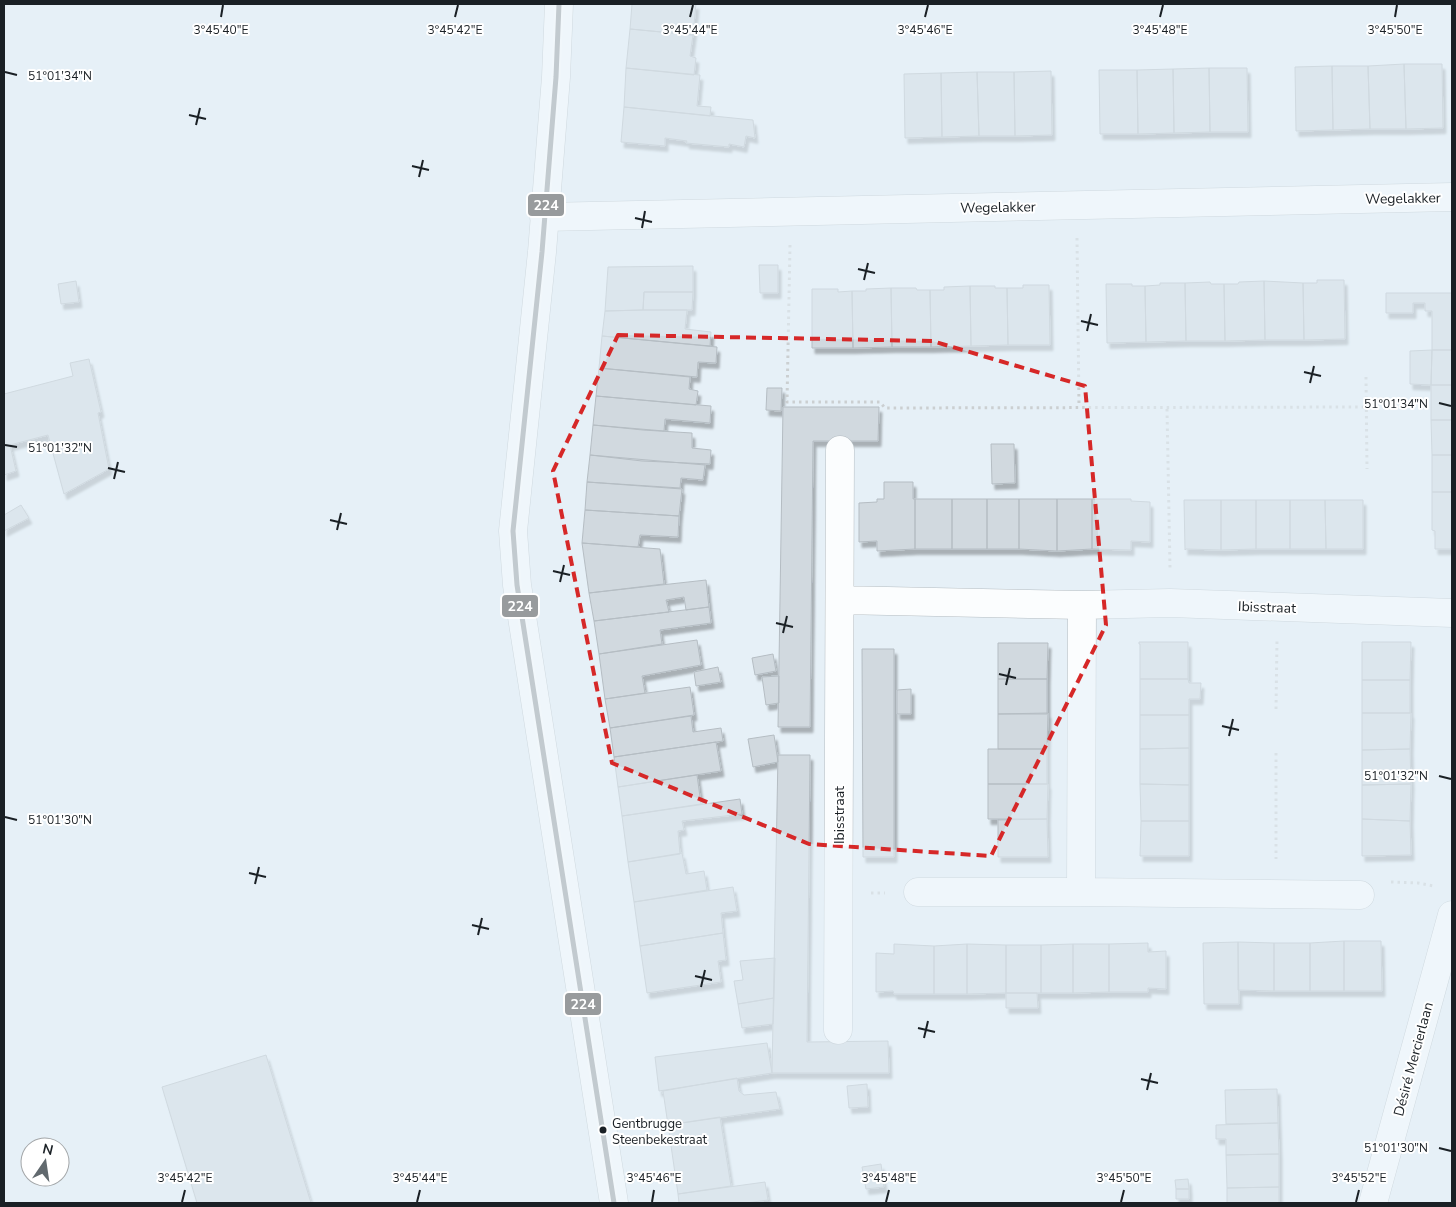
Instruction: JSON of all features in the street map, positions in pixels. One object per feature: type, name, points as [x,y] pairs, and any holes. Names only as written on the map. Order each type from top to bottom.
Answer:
[{"type":"street","points":[[559,4],[556,77],[544,217],[513,531],[518,595],[614,1203]]},
{"type":"street","name":"Wegelakker","points":[[544,217],[1452,197]]},
{"type":"street","name":"Ibisstraat","points":[[838,1030],[840,450]]},
{"type":"street","name":"Ibisstraat","points":[[840,600],[1170,604],[1452,613]]},
{"type":"street","points":[[1081,892],[1082,604]]},
{"type":"street","points":[[918,892],[1360,895]]},
{"type":"street","name":"Désiré Mercierlaan","points":[[1373,1203],[1452,915]]},
{"type":"path","points":[[1076,205],[1078,407]]},
{"type":"path","points":[[791,212],[787,402],[880,402],[885,408],[1366,408]]},
{"type":"path","points":[[1366,377],[1367,468]]},
{"type":"path","points":[[1167,409],[1170,604]]},
{"type":"path","points":[[1276,709],[1278,607]]},
{"type":"path","points":[[1276,753],[1276,895]]},
{"type":"path","points":[[1360,895],[1368,882],[1418,883],[1435,886]]},
{"type":"path","points":[[839,893],[918,892]]},
{"type":"highlighted area","points":[[618,335],[932,341],[1085,386],[1106,625],[991,856],[809,844],[612,763],[553,471]]},
{"type":"building","points":[[632,4],[696,4],[693,35],[630,29]]},
{"type":"building","points":[[630,29],[693,35],[690,56],[696,58],[694,75],[626,68]]},
{"type":"building","points":[[1404,64],[1442,64],[1443,128],[1406,129]]},
{"type":"building","points":[[1404,64],[1406,129],[1370,129],[1368,66]]},
{"type":"building","points":[[1332,66],[1368,66],[1370,129],[1333,130]]},
{"type":"building","points":[[1332,66],[1333,130],[1296,131],[1295,67]]},
{"type":"building","points":[[626,68],[700,75],[697,106],[711,107],[710,116],[624,107]]},
{"type":"building","points":[[1209,68],[1247,68],[1248,132],[1210,132]]},
{"type":"building","points":[[1209,68],[1210,132],[1174,133],[1173,69]]},
{"type":"building","points":[[1173,69],[1174,133],[1138,134],[1137,70]]},
{"type":"building","points":[[1099,70],[1137,70],[1138,134],[1100,134]]},
{"type":"building","points":[[1051,71],[1052,135],[1015,136],[1014,72]]},
{"type":"building","points":[[977,72],[1014,72],[1015,136],[979,136]]},
{"type":"building","points":[[977,72],[979,136],[942,137],[941,73]]},
{"type":"building","points":[[941,73],[942,137],[905,138],[904,74]]},
{"type":"building","points":[[624,107],[753,120],[755,138],[746,136],[744,147],[729,144],[729,147],[686,143],[687,141],[665,138],[665,146],[621,142]]},
{"type":"building","points":[[759,265],[778,265],[778,293],[760,293]]},
{"type":"building","points":[[693,266],[693,292],[644,292],[643,310],[605,311],[608,267]]},
{"type":"building","points":[[1317,280],[1344,280],[1345,339],[1304,340],[1303,283],[1317,283]]},
{"type":"building","points":[[76,281],[79,302],[61,304],[58,284]]},
{"type":"building","points":[[1264,281],[1303,283],[1304,340],[1265,340]]},
{"type":"building","points":[[1264,281],[1265,340],[1225,341],[1224,284]]},
{"type":"building","points":[[1210,282],[1211,284],[1224,284],[1225,341],[1186,341],[1185,283]]},
{"type":"building","points":[[1160,283],[1185,283],[1186,341],[1146,342],[1145,286],[1160,285]]},
{"type":"building","points":[[1106,284],[1145,286],[1146,342],[1107,343]]},
{"type":"building","points":[[1023,285],[1049,285],[1050,345],[1008,345],[1007,288],[1023,288]]},
{"type":"building","points":[[970,286],[1007,288],[1008,345],[971,346]]},
{"type":"building","points":[[970,286],[971,346],[931,347],[930,290],[944,290],[944,287]]},
{"type":"building","points":[[891,288],[930,290],[931,347],[892,347]]},
{"type":"building","points":[[891,288],[892,347],[853,348],[852,291]]},
{"type":"building","points":[[812,289],[838,289],[838,292],[852,291],[853,348],[812,348]]},
{"type":"building","points":[[644,292],[693,292],[692,310],[643,310]]},
{"type":"building","points":[[1386,293],[1452,293],[1452,350],[1432,350],[1432,311],[1425,311],[1425,303],[1413,303],[1413,313],[1386,313]]},
{"type":"building","points":[[687,310],[685,329],[711,332],[710,346],[602,336],[605,311]]},
{"type":"building","points":[[602,336],[717,347],[716,363],[698,362],[697,377],[599,368]]},
{"type":"building","points":[[1432,350],[1452,350],[1452,385],[1431,385]]},
{"type":"building","points":[[1432,350],[1431,385],[1410,384],[1410,351]]},
{"type":"building","points":[[89,359],[101,412],[98,413],[109,469],[64,494],[48,435],[10,445],[16,471],[4,475],[4,394],[73,376],[70,363]]},
{"type":"building","points":[[599,368],[690,377],[689,389],[698,391],[696,405],[596,396]]},
{"type":"building","points":[[1431,385],[1452,385],[1452,420],[1431,420]]},
{"type":"building","points":[[767,388],[782,388],[781,411],[766,410]]},
{"type":"building","points":[[596,396],[711,406],[710,423],[665,419],[664,431],[593,425]]},
{"type":"building","points":[[783,407],[879,407],[878,441],[813,441],[810,727],[778,727]]},
{"type":"building","points":[[1431,420],[1452,420],[1452,455],[1432,455]]},
{"type":"building","points":[[593,425],[692,433],[692,448],[711,450],[710,464],[642,461],[590,455]]},
{"type":"building","points":[[991,444],[1014,444],[1015,483],[992,484]]},
{"type":"building","points":[[590,455],[705,465],[703,480],[681,478],[680,488],[587,482]]},
{"type":"building","points":[[1432,455],[1452,455],[1452,492],[1432,492]]},
{"type":"building","points":[[587,482],[682,489],[679,516],[585,510]]},
{"type":"building","points":[[884,482],[913,482],[915,549],[877,551],[877,541],[859,542],[859,503],[877,502],[877,499],[884,499]]},
{"type":"building","points":[[1432,492],[1452,492],[1452,549],[1435,549],[1435,531],[1432,530]]},
{"type":"building","points":[[915,499],[952,499],[952,549],[915,549]]},
{"type":"building","points":[[952,499],[987,499],[987,549],[952,549]]},
{"type":"building","points":[[987,499],[1019,499],[1019,549],[987,549]]},
{"type":"building","points":[[1019,499],[1057,499],[1057,551],[1019,549]]},
{"type":"building","points":[[1057,499],[1092,499],[1092,549],[1057,551]]},
{"type":"building","points":[[1092,499],[1131,499],[1131,501],[1150,502],[1150,542],[1131,541],[1131,550],[1092,549]]},
{"type":"building","points":[[1184,500],[1221,500],[1221,550],[1185,550]]},
{"type":"building","points":[[1221,500],[1256,500],[1256,549],[1221,550]]},
{"type":"building","points":[[1256,500],[1290,500],[1290,549],[1256,549]]},
{"type":"building","points":[[1290,500],[1325,500],[1326,549],[1290,549]]},
{"type":"building","points":[[1325,500],[1363,500],[1363,549],[1326,549]]},
{"type":"building","points":[[21,505],[29,518],[4,531],[4,515]]},
{"type":"building","points":[[585,510],[679,516],[678,537],[640,535],[638,547],[582,543]]},
{"type":"building","points":[[582,543],[660,549],[664,584],[589,593]]},
{"type":"building","points":[[706,580],[709,607],[686,610],[684,597],[666,600],[669,612],[594,621],[589,593]]},
{"type":"building","points":[[709,607],[711,623],[660,630],[662,644],[599,654],[594,621]]},
{"type":"building","points":[[697,640],[701,665],[642,676],[645,693],[605,699],[599,654]]},
{"type":"building","points":[[1139,642],[1188,642],[1188,679],[1140,679]]},
{"type":"building","points":[[1362,642],[1411,642],[1410,680],[1362,680]]},
{"type":"building","points":[[998,643],[1048,643],[1047,679],[998,679]]},
{"type":"building","points":[[862,649],[894,649],[894,857],[863,857]]},
{"type":"building","points":[[773,654],[776,671],[755,675],[752,658]]},
{"type":"building","points":[[718,667],[721,682],[696,686],[694,672]]},
{"type":"building","points":[[779,676],[779,703],[766,705],[762,677]]},
{"type":"building","points":[[998,679],[1047,679],[1047,714],[998,714]]},
{"type":"building","points":[[1140,679],[1188,679],[1189,683],[1201,683],[1200,699],[1189,699],[1189,715],[1140,715]]},
{"type":"building","points":[[1362,680],[1410,680],[1410,713],[1362,713]]},
{"type":"building","points":[[690,687],[694,715],[610,728],[605,699]]},
{"type":"building","points":[[911,689],[911,714],[897,714],[897,690]]},
{"type":"building","points":[[1048,713],[1047,749],[998,749],[998,714]]},
{"type":"building","points":[[1362,713],[1411,713],[1410,749],[1362,750]]},
{"type":"building","points":[[1140,715],[1189,715],[1189,748],[1140,749]]},
{"type":"building","points":[[691,716],[693,732],[721,728],[723,741],[614,757],[610,728]]},
{"type":"building","points":[[774,735],[778,762],[753,767],[748,739]]},
{"type":"building","points":[[716,742],[721,771],[618,787],[614,757]]},
{"type":"building","points":[[1189,748],[1189,785],[1140,784],[1140,749]]},
{"type":"building","points":[[988,749],[1047,749],[1047,784],[988,784]]},
{"type":"building","points":[[1410,749],[1411,784],[1362,785],[1362,750]]},
{"type":"building","points":[[778,755],[810,755],[807,1042],[888,1041],[889,1073],[772,1073]]},
{"type":"building","points":[[697,775],[701,804],[622,816],[618,787]]},
{"type":"building","points":[[988,784],[1048,784],[1047,819],[988,819]]},
{"type":"building","points":[[1140,784],[1189,785],[1189,821],[1141,821]]},
{"type":"building","points":[[1411,784],[1410,821],[1362,819],[1362,785]]},
{"type":"building","points":[[740,799],[742,814],[682,821],[684,830],[678,831],[680,854],[628,862],[622,816]]},
{"type":"building","points":[[1047,819],[1048,857],[998,857],[998,820]]},
{"type":"building","points":[[1362,819],[1410,821],[1411,855],[1362,856]]},
{"type":"building","points":[[1141,821],[1189,821],[1189,856],[1140,856]]},
{"type":"building","points":[[682,853],[686,874],[704,871],[707,890],[634,902],[628,862]]},
{"type":"building","points":[[733,887],[737,911],[721,913],[723,933],[640,946],[634,902]]},
{"type":"building","points":[[723,933],[726,960],[718,961],[721,982],[647,993],[640,946]]},
{"type":"building","points":[[1344,941],[1381,941],[1382,991],[1344,991]]},
{"type":"building","points":[[1344,941],[1344,991],[1310,991],[1310,943]]},
{"type":"building","points":[[1238,942],[1274,943],[1274,991],[1238,990]]},
{"type":"building","points":[[1238,942],[1239,1004],[1204,1004],[1203,943]]},
{"type":"building","points":[[1148,943],[1148,952],[1166,951],[1166,989],[1148,988],[1148,992],[1109,992],[1109,944]]},
{"type":"building","points":[[1274,943],[1310,943],[1310,991],[1274,991]]},
{"type":"building","points":[[894,944],[934,946],[934,994],[894,994],[893,991],[876,992],[876,953],[894,954]]},
{"type":"building","points":[[967,944],[967,994],[934,994],[934,946]]},
{"type":"building","points":[[967,944],[1006,945],[1006,993],[967,994]]},
{"type":"building","points":[[1073,944],[1109,944],[1109,992],[1073,993]]},
{"type":"building","points":[[1073,944],[1073,993],[1041,993],[1041,945]]},
{"type":"building","points":[[1006,945],[1041,945],[1041,993],[1006,993]]},
{"type":"building","points":[[775,958],[774,998],[738,1004],[734,981],[743,980],[740,961]]},
{"type":"building","points":[[1006,993],[1037,993],[1038,1008],[1006,1008]]},
{"type":"building","points":[[774,998],[773,1024],[742,1028],[738,1004]]},
{"type":"building","points":[[767,1043],[772,1073],[659,1091],[655,1057]]},
{"type":"building","points":[[266,1055],[311,1203],[197,1203],[162,1087]]},
{"type":"building","points":[[737,1078],[739,1091],[744,1095],[776,1092],[780,1109],[668,1125],[663,1091]]},
{"type":"building","points":[[867,1084],[868,1107],[849,1108],[847,1086]]},
{"type":"building","points":[[1277,1089],[1278,1123],[1226,1124],[1225,1090]]},
{"type":"building","points":[[720,1117],[731,1186],[678,1194],[668,1125]]},
{"type":"building","points":[[1278,1123],[1279,1154],[1226,1155],[1226,1139],[1216,1139],[1216,1125]]},
{"type":"building","points":[[1279,1154],[1279,1187],[1227,1188],[1226,1155]]},
{"type":"building","points":[[881,1164],[884,1187],[866,1189],[862,1167]]},
{"type":"building","points":[[1188,1179],[1189,1189],[1176,1189],[1175,1180]]},
{"type":"building","points":[[765,1182],[768,1200],[746,1203],[679,1203],[678,1194]]},
{"type":"building","points":[[1279,1187],[1279,1203],[1227,1203],[1227,1188]]},
{"type":"building","points":[[1176,1189],[1189,1189],[1189,1199],[1176,1199]]},
{"type":"transit line","name":"224","points":[[559,4],[556,77],[542,252],[513,531],[517,585],[614,1203]]},
{"type":"place","name":"Gentbrugge Steenbekestraat","points":[[603,1130]]}]
